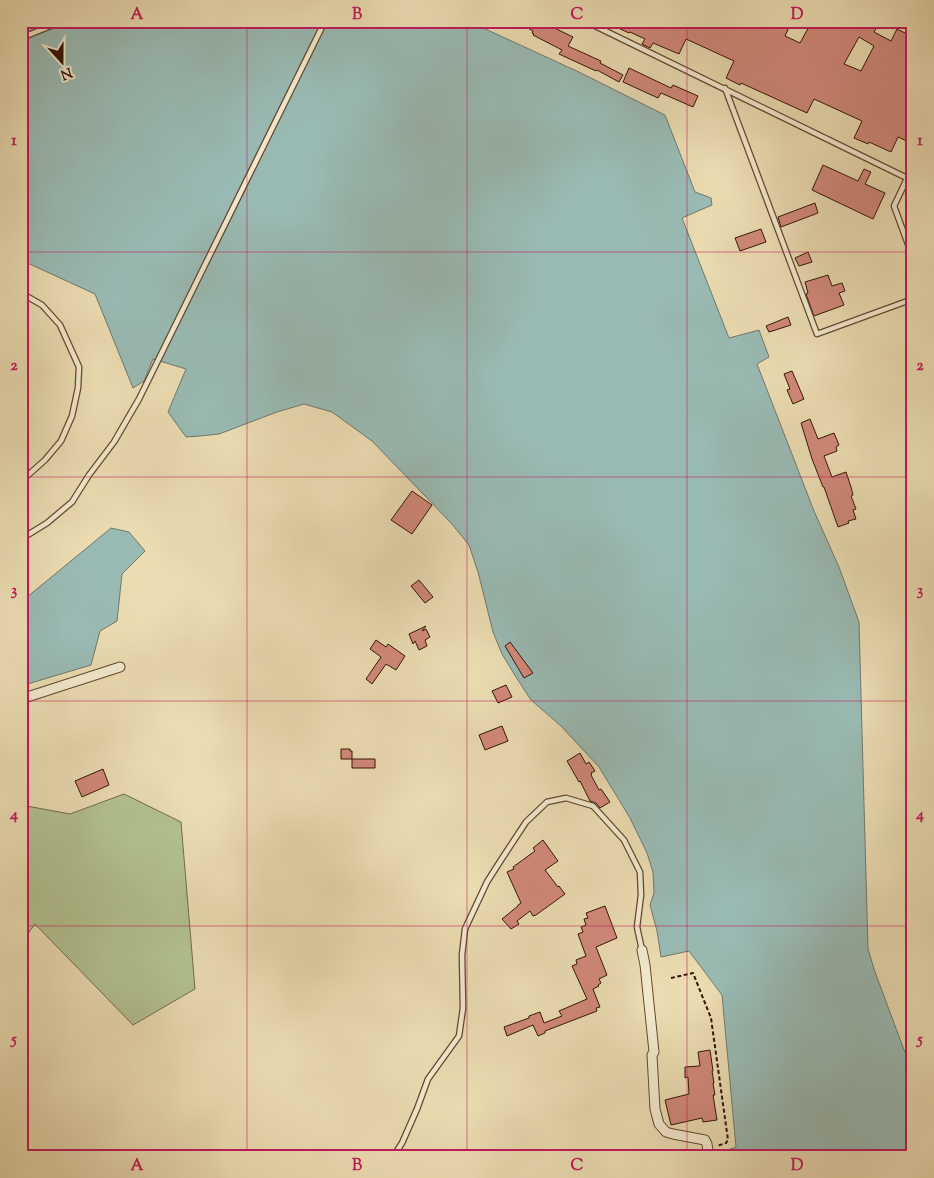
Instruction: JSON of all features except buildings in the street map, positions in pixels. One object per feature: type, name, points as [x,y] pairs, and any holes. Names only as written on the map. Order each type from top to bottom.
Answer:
[{"type":"street","points":[[21,699],[120,667]]},
{"type":"street","points":[[642,950],[654,1052],[652,1055],[654,1109],[659,1124],[666,1132],[705,1140],[708,1153]]},
{"type":"lane","points":[[21,38],[63,21]]},
{"type":"lane","points":[[21,540],[47,523],[72,502],[89,475],[114,442],[139,399],[325,21]]},
{"type":"lane","points":[[585,21],[907,178]]},
{"type":"lane","points":[[725,88],[817,334],[913,299]]},
{"type":"lane","points":[[913,166],[894,206],[913,258]]},
{"type":"lane","points":[[21,293],[42,305],[60,324],[79,367],[78,388],[72,416],[60,441],[45,460],[21,479]]},
{"type":"lane","points":[[393,1157],[402,1143],[428,1079],[459,1036],[463,1008],[462,956],[465,929],[487,882],[501,860],[526,822],[547,802],[566,798],[593,806],[624,840],[640,872],[641,895],[637,926],[642,950]]},
{"type":"path","points":[[671,978],[693,972],[712,1018],[728,1140],[708,1153]]},
{"type":"green space","points":[[124,794],[181,822],[195,989],[133,1025],[35,924],[21,943],[21,805],[70,814]]},
{"type":"water","points":[[21,21],[397,21],[406,26],[408,21],[468,21],[581,73],[665,115],[695,192],[711,198],[712,205],[682,218],[729,338],[759,330],[769,357],[757,364],[814,511],[839,567],[859,622],[868,949],[913,1074],[913,1157],[723,1157],[722,1152],[736,1147],[722,995],[689,951],[661,957],[650,905],[654,893],[653,872],[647,853],[630,818],[599,767],[561,726],[531,700],[502,654],[493,632],[469,545],[451,523],[372,441],[332,412],[304,404],[219,434],[186,437],[168,412],[186,369],[153,359],[144,381],[133,388],[95,294],[21,260]]},
{"type":"water","points":[[111,528],[129,532],[145,551],[122,574],[117,621],[100,631],[91,665],[21,686],[21,602]]}]
